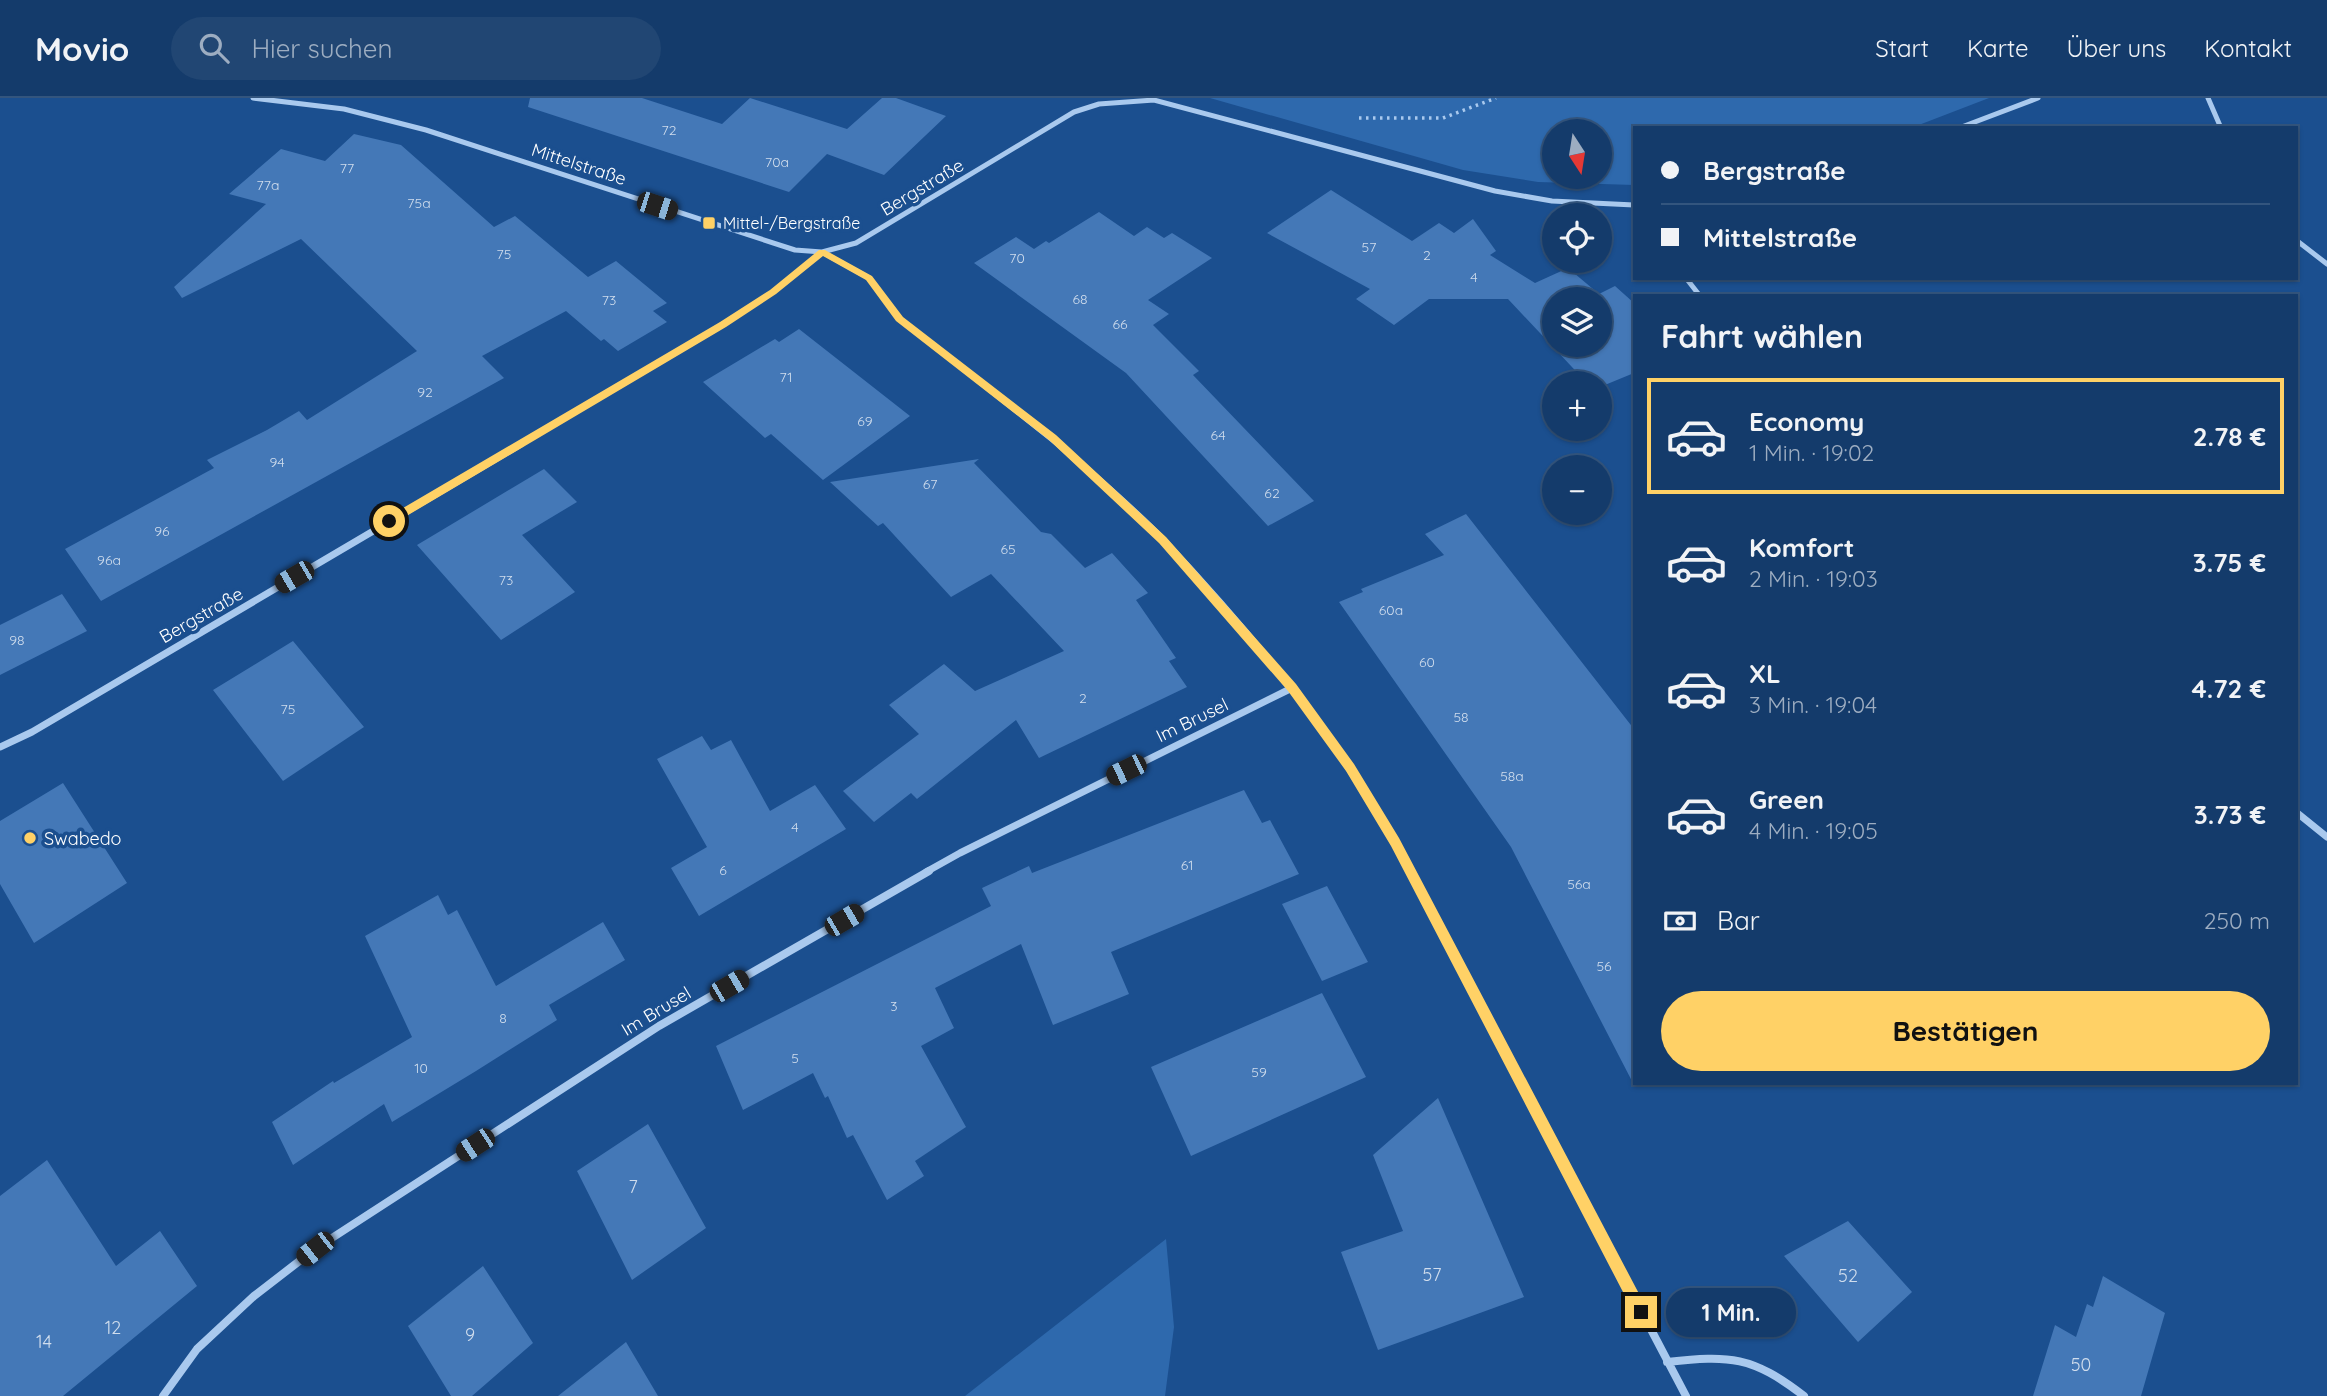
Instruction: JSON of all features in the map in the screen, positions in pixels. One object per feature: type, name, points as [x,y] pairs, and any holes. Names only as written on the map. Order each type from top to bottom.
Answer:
[{"type":"street","name":"Mittelstraße","points":[[253,98],[344,109],[426,130],[795,250],[822,252],[869,278],[900,319],[1073,456],[1163,540],[1292,688],[1350,768],[1395,842],[1686,1396]]},
{"type":"street","points":[[1964,126],[2038,98]]},
{"type":"street","points":[[2208,98],[2220,126]]},
{"type":"street","name":"Bergstraße","points":[[0,747],[32,732],[723,325],[773,292],[822,252],[856,243],[1074,112],[1099,104],[1154,100],[1495,191],[1552,201],[1633,205]]},
{"type":"street","points":[[2298,242],[2327,264]]},
{"type":"street","points":[[1688,280],[1698,294]]},
{"type":"street","name":"Im Brusel","points":[[163,1396],[197,1349],[254,1296],[315,1249],[659,1026],[960,853],[1292,688]]},
{"type":"street","points":[[2298,815],[2327,837]]},
{"type":"street","points":[[1667,1362],[1713,1356],[1752,1361],[1804,1396]]},
{"type":"path","points":[[1348,117],[1443,118],[1496,98]]},
{"type":"shaded area","points":[[1210,98],[1989,98],[1916,126],[1633,126],[1633,185],[1612,184],[1612,119],[1542,119],[1542,182],[1463,170]]},
{"type":"shaded area","points":[[1166,1239],[1174,1327],[1165,1396],[965,1396]]},
{"type":"building","points":[[530,98],[642,98],[722,124],[750,98],[847,129],[882,98],[896,98],[946,116],[884,175],[827,154],[789,192],[528,107]]},
{"type":"building","points":[[354,134],[401,145],[494,227],[515,216],[588,277],[616,261],[667,303],[653,311],[667,322],[618,351],[604,339],[601,341],[566,311],[482,356],[504,378],[101,601],[65,549],[214,468],[207,460],[299,411],[307,420],[417,351],[301,239],[182,298],[174,287],[266,204],[229,194],[281,149],[325,161]]},
{"type":"building","points":[[1331,190],[1412,241],[1439,223],[1454,233],[1473,219],[1496,251],[1490,255],[1535,283],[1557,273],[1574,273],[1591,287],[1542,287],[1542,335],[1508,299],[1429,299],[1394,325],[1356,299],[1370,289],[1267,233]]},
{"type":"building","points":[[1099,212],[1134,236],[1147,227],[1164,238],[1172,233],[1212,258],[1148,300],[1169,314],[1153,325],[1199,371],[1193,375],[1314,501],[1268,526],[1126,373],[974,263],[1016,237],[1034,249],[1046,241],[1049,243]]},
{"type":"building","points":[[1615,286],[1633,302],[1633,373],[1612,382],[1612,371],[1576,371],[1563,357],[1612,357],[1612,288]]},
{"type":"building","points":[[799,329],[910,416],[823,480],[771,434],[765,438],[703,382],[775,339],[779,342]]},
{"type":"building","points":[[979,459],[974,463],[1041,532],[1051,534],[1085,568],[1112,553],[1148,593],[1136,600],[1176,658],[1169,661],[1187,687],[1039,758],[1016,720],[917,799],[911,793],[874,822],[843,791],[919,734],[889,705],[944,664],[975,691],[1064,651],[991,574],[951,597],[883,523],[878,526],[830,482]]},
{"type":"building","points":[[544,469],[577,502],[522,535],[575,592],[501,640],[417,545]]},
{"type":"building","points":[[1466,514],[1633,728],[1633,1083],[1511,847],[1339,602],[1363,592],[1361,589],[1444,555],[1425,534]]},
{"type":"building","points":[[62,594],[87,631],[0,675],[0,625]]},
{"type":"building","points":[[293,641],[364,727],[283,781],[213,690]]},
{"type":"building","points":[[702,736],[711,750],[731,740],[770,811],[815,785],[846,829],[699,916],[671,868],[707,847],[657,759]]},
{"type":"building","points":[[63,783],[127,883],[34,943],[0,884],[0,821]]},
{"type":"building","points":[[1244,790],[1262,823],[1270,820],[1299,874],[1111,952],[1129,994],[1053,1025],[1021,944],[935,988],[954,1028],[921,1046],[966,1127],[915,1161],[924,1176],[887,1200],[853,1135],[847,1138],[828,1096],[825,1098],[813,1073],[743,1110],[716,1046],[991,906],[982,888],[1029,866],[1032,873]]},
{"type":"building","points":[[1327,886],[1368,962],[1322,981],[1282,904]]},
{"type":"building","points":[[438,895],[448,915],[457,910],[496,986],[603,922],[625,960],[549,1005],[557,1020],[476,1071],[392,1122],[384,1104],[293,1165],[272,1122],[333,1081],[334,1083],[412,1037],[365,936]]},
{"type":"building","points":[[1322,993],[1366,1077],[1191,1156],[1151,1067]]},
{"type":"building","points":[[1438,1098],[1524,1297],[1378,1350],[1341,1252],[1403,1231],[1373,1155]]},
{"type":"building","points":[[648,1124],[706,1228],[632,1280],[577,1171]]},
{"type":"building","points":[[47,1160],[116,1266],[160,1231],[197,1286],[63,1396],[0,1396],[0,1196]]},
{"type":"building","points":[[1848,1221],[1912,1292],[1858,1342],[1784,1256]]},
{"type":"building","points":[[483,1266],[533,1343],[472,1396],[451,1396],[408,1326]]},
{"type":"building","points":[[2103,1276],[2165,1313],[2141,1396],[2033,1396],[2055,1325],[2076,1337],[2087,1304],[2093,1307]]},
{"type":"building","points":[[626,1342],[658,1396],[558,1396],[606,1358]]},
{"type":"place","name":"Mittel-/Bergstraße","points":[[709,223]]},
{"type":"place","name":"Swabedo","points":[[30,838]]},
{"type":"route","points":[[389,521],[723,325],[773,292],[822,252],[869,278],[900,319],[1052,438],[1163,540],[1292,688],[1350,768],[1395,842],[1641,1312]]}]
